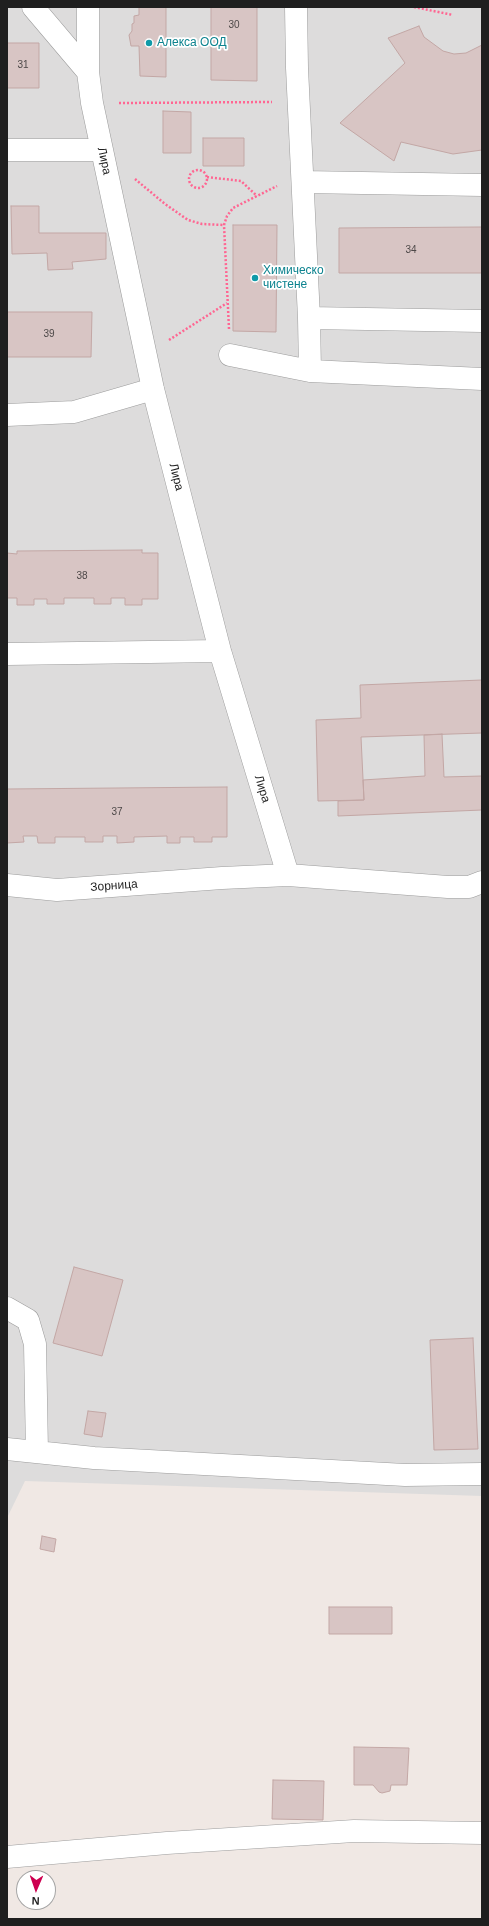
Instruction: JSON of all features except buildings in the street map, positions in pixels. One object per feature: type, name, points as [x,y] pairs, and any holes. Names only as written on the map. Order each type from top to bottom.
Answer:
[{"type":"street","points":[[33,7],[88,72]]},
{"type":"street","name":"Лира","points":[[88,7],[88,72],[92,103],[153,389],[220,651],[288,875]]},
{"type":"street","points":[[296,7],[310,371]]},
{"type":"street","points":[[7,150],[101,150]]},
{"type":"street","points":[[303,182],[482,185]]},
{"type":"street","points":[[309,318],[482,321]]},
{"type":"street","points":[[230,355],[310,371],[482,379]]},
{"type":"street","points":[[7,415],[74,412],[153,389]]},
{"type":"street","points":[[7,654],[220,651]]},
{"type":"street","points":[[288,875],[448,887],[469,887],[482,882]]},
{"type":"street","name":"Зорница","points":[[7,885],[57,890],[222,878],[288,875]]},
{"type":"street","points":[[7,1308],[28,1320],[35,1344],[37,1452]]},
{"type":"street","points":[[7,1450],[94,1458],[405,1475],[482,1474]]},
{"type":"street","points":[[7,1857],[167,1843],[354,1830],[482,1833]]},
{"type":"path","points":[[414,7],[454,15]]},
{"type":"path","points":[[92,103],[299,102]]},
{"type":"path","points":[[101,150],[165,204],[188,220],[202,224],[224,225]]},
{"type":"path","points":[[200,170],[205,172],[207,177],[207,182],[203,187],[192,185],[190,180],[190,175],[194,171],[200,170]]},
{"type":"path","points":[[207,177],[241,181],[257,196]]},
{"type":"path","points":[[230,355],[224,225],[227,216],[233,208],[276,186],[287,183],[303,182]]},
{"type":"path","points":[[146,357],[190,326],[228,302]]},
{"type":"shaded area","points":[[7,7],[482,7],[482,1496],[25,1481],[7,1518]]},
{"type":"place","name":"Алекса ООД","points":[[149,43]]},
{"type":"place","name":"Химическо чистене","points":[[255,278]]}]
